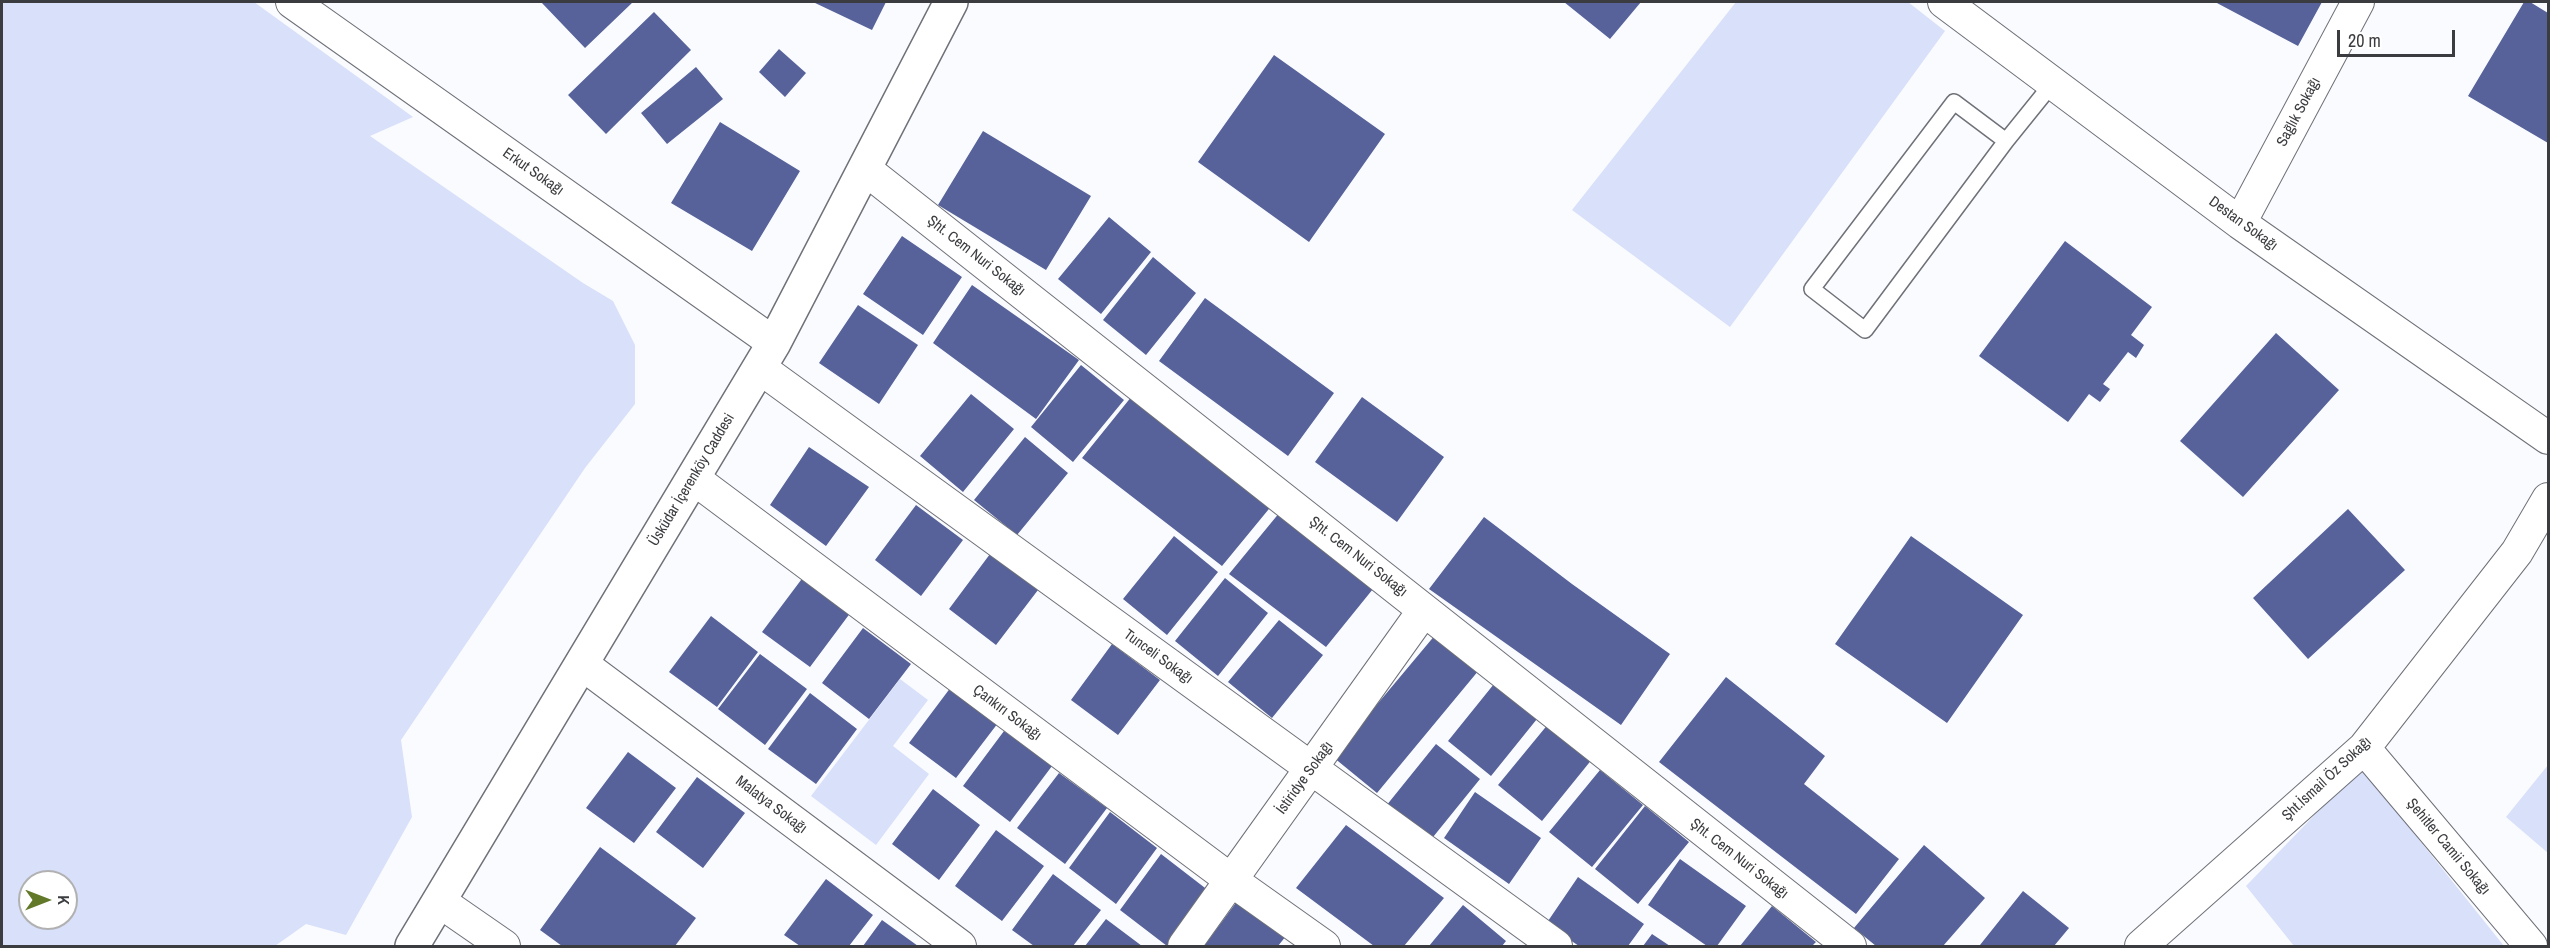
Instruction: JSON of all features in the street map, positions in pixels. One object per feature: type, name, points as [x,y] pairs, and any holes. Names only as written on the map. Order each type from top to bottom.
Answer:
[{"type":"main road","name":"Üsküdar İçerenköy Caddesi","points":[[412,946],[767,355],[951,2]]},
{"type":"street","name":"Erkut Sokağı","points":[[292,2],[767,355]]},
{"type":"street","name":"Destan Sokağı","points":[[1944,2],[2240,223],[2548,438]]},
{"type":"street","name":"Sağlık Sokağı","points":[[2240,223],[2358,2]]},
{"type":"street","name":"Şht. Cem Nuri Sokağı","points":[[865,169],[1850,946]]},
{"type":"street","name":"Tunceli Sokağı","points":[[767,355],[1311,769],[1556,946]]},
{"type":"street","name":"Çankırı Sokağı","points":[[693,478],[1324,946]]},
{"type":"street","name":"Şht.İsmail Öz Sokağı","points":[[2140,946],[2364,748],[2517,552],[2548,499]]},
{"type":"street","name":"İstiridye Sokağı","points":[[1184,946],[1424,610]]},
{"type":"street","name":"Malatya Sokağı","points":[[582,664],[960,946]]},
{"type":"street","name":"Şehitler Camii Sokağı","points":[[2364,748],[2531,946]]},
{"type":"street","points":[[439,901],[504,946]]},
{"type":"lane","points":[[2006,141],[1954,102],[1812,289],[1865,330],[2006,141],[2052,84]]},
{"type":"shaded area","points":[[2,2],[254,2],[413,117],[370,136],[583,283],[613,301],[635,345],[635,404],[585,468],[401,740],[412,817],[346,935],[306,924],[275,946],[2,946]]},
{"type":"shaded area","points":[[1736,2],[1908,2],[1945,31],[1730,327],[1572,210]]},
{"type":"shaded area","points":[[900,679],[928,700],[893,746],[929,774],[876,845],[811,796]]},
{"type":"shaded area","points":[[2548,765],[2548,853],[2506,817]]},
{"type":"shaded area","points":[[2361,767],[2504,946],[2294,946],[2246,886]]},
{"type":"building","points":[[541,2],[633,2],[585,48]]},
{"type":"building","points":[[813,2],[886,2],[872,30]]},
{"type":"building","points":[[1564,2],[1641,2],[1610,39]]},
{"type":"building","points":[[2215,2],[2322,2],[2298,46]]},
{"type":"building","points":[[2524,2],[2530,2],[2548,13],[2548,143],[2468,96]]},
{"type":"building","points":[[654,12],[691,50],[606,134],[568,95]]},
{"type":"building","points":[[779,49],[806,73],[785,97],[759,72]]},
{"type":"building","points":[[1274,55],[1385,134],[1309,242],[1198,162]]},
{"type":"building","points":[[696,67],[723,99],[667,144],[641,113]]},
{"type":"building","points":[[720,122],[800,171],[752,251],[671,203]]},
{"type":"building","points":[[983,131],[1091,196],[1046,270],[938,205]]},
{"type":"building","points":[[1109,217],[1151,252],[1101,314],[1058,279]]},
{"type":"building","points":[[902,236],[962,277],[923,335],[863,294]]},
{"type":"building","points":[[2065,241],[2152,307],[2131,335],[2144,345],[2136,358],[2128,352],[2103,384],[2110,389],[2100,402],[2089,394],[2068,422],[1979,356]]},
{"type":"building","points":[[1153,257],[1196,293],[1146,355],[1103,320]]},
{"type":"building","points":[[972,285],[1079,360],[1036,419],[933,343]]},
{"type":"building","points":[[1205,298],[1334,393],[1288,456],[1159,361]]},
{"type":"building","points":[[858,305],[918,345],[879,404],[819,363]]},
{"type":"building","points":[[2276,333],[2339,390],[2243,497],[2180,441]]},
{"type":"building","points":[[1081,365],[1124,400],[1073,462],[1031,427]]},
{"type":"building","points":[[971,394],[1014,429],[963,492],[920,456]]},
{"type":"building","points":[[1132,396],[1273,504],[1222,566],[1082,458]]},
{"type":"building","points":[[1362,397],[1444,457],[1397,522],[1315,462]]},
{"type":"building","points":[[1025,437],[1068,473],[1017,535],[974,500]]},
{"type":"building","points":[[809,447],[869,487],[826,546],[770,505]]},
{"type":"building","points":[[916,505],[963,540],[921,596],[875,560]]},
{"type":"building","points":[[2348,509],[2405,570],[2308,659],[2253,598]]},
{"type":"building","points":[[1280,512],[1377,584],[1326,647],[1229,574]]},
{"type":"building","points":[[1484,517],[1670,654],[1621,725],[1429,589]]},
{"type":"building","points":[[1174,536],[1218,572],[1167,635],[1123,599]]},
{"type":"building","points":[[1911,536],[2023,615],[1947,723],[1835,644]]},
{"type":"building","points":[[990,554],[1038,590],[996,645],[949,609]]},
{"type":"building","points":[[804,576],[851,612],[810,667],[762,632]]},
{"type":"building","points":[[1225,578],[1268,613],[1218,676],[1175,641]]},
{"type":"building","points":[[711,616],[758,652],[717,707],[669,672]]},
{"type":"building","points":[[1279,620],[1323,655],[1272,718],[1228,682]]},
{"type":"building","points":[[863,628],[911,664],[869,719],[822,683]]},
{"type":"building","points":[[1436,634],[1479,670],[1377,793],[1333,757]]},
{"type":"building","points":[[1112,644],[1160,680],[1118,735],[1071,700]]},
{"type":"building","points":[[760,654],[807,689],[765,745],[718,709]]},
{"type":"building","points":[[1726,677],[1825,756],[1804,784],[1899,859],[1856,914],[1659,762]]},
{"type":"building","points":[[1498,679],[1541,714],[1491,776],[1448,741]]},
{"type":"building","points":[[951,687],[998,723],[956,778],[909,743]]},
{"type":"building","points":[[810,693],[857,729],[816,784],[768,749]]},
{"type":"building","points":[[1549,723],[1593,758],[1542,821],[1498,785]]},
{"type":"building","points":[[1004,731],[1052,766],[1010,822],[963,786]]},
{"type":"building","points":[[1436,744],[1480,779],[1429,842],[1386,806]]},
{"type":"building","points":[[628,752],[676,788],[634,843],[586,808]]},
{"type":"building","points":[[1600,770],[1643,805],[1592,867],[1549,832]]},
{"type":"building","points":[[1059,773],[1107,808],[1065,864],[1017,828]]},
{"type":"building","points":[[697,777],[745,813],[703,868],[656,832]]},
{"type":"building","points":[[933,789],[980,825],[939,880],[892,844]]},
{"type":"building","points":[[1475,792],[1541,838],[1509,884],[1444,838]]},
{"type":"building","points":[[1645,806],[1689,842],[1638,904],[1595,869]]},
{"type":"building","points":[[1110,812],[1157,848],[1116,904],[1069,868]]},
{"type":"building","points":[[1346,825],[1444,898],[1404,946],[1374,946],[1296,888]]},
{"type":"building","points":[[996,830],[1044,866],[1002,921],[955,886]]},
{"type":"building","points":[[1924,845],[1985,898],[1943,946],[1876,946],[1854,928]]},
{"type":"building","points":[[600,847],[696,918],[675,946],[562,946],[540,930]]},
{"type":"building","points":[[1161,854],[1209,891],[1167,946],[1120,910]]},
{"type":"building","points":[[1680,859],[1746,906],[1717,946],[1707,946],[1648,905]]},
{"type":"building","points":[[1053,874],[1101,910],[1073,946],[1034,946],[1012,930]]},
{"type":"building","points":[[1578,877],[1644,924],[1628,946],[1579,946],[1546,924]]},
{"type":"building","points":[[826,879],[873,915],[849,946],[800,946],[784,935]]},
{"type":"building","points":[[2023,891],[2069,928],[2054,946],[1981,946],[1980,945]]},
{"type":"building","points":[[1238,900],[1286,936],[1278,946],[1204,946]]},
{"type":"building","points":[[1463,905],[1506,941],[1502,946],[1429,946]]},
{"type":"building","points":[[1772,906],[1816,942],[1812,946],[1740,946]]},
{"type":"building","points":[[1106,919],[1142,946],[1085,946]]},
{"type":"building","points":[[882,920],[918,946],[863,946]]},
{"type":"building","points":[[1652,934],[1670,946],[1643,946]]}]
